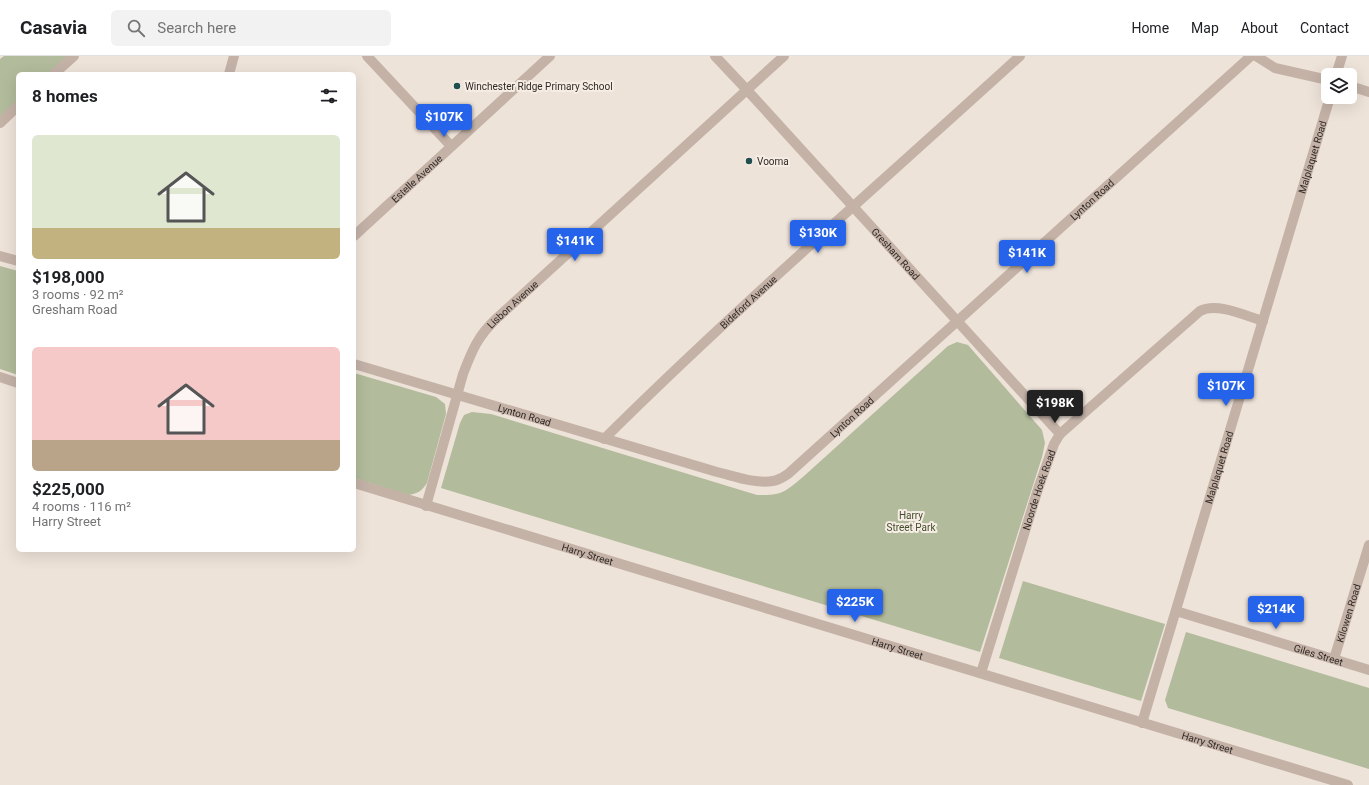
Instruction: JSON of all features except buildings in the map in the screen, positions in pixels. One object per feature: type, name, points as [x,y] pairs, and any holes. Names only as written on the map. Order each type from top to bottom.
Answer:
[{"type":"street","points":[[56,72],[74,56]]},
{"type":"street","points":[[230,72],[234,56]]},
{"type":"street","points":[[367,56],[451,146]]},
{"type":"street","name":"Estelle Avenue","points":[[356,234],[550,56]]},
{"type":"street","name":"Gresham Road","points":[[715,56],[1060,434]]},
{"type":"street","name":"Lisbon Avenue","points":[[426,506],[457,396],[473,349],[486,328],[784,56]]},
{"type":"street","name":"Bideford Avenue","points":[[604,439],[646,396],[1020,56]]},
{"type":"street","name":"Lynton Road","points":[[356,365],[457,396],[746,479],[766,482],[778,480],[788,474],[958,322],[1251,56]]},
{"type":"street","points":[[1256,56],[1275,68],[1321,78]]},
{"type":"street","points":[[1338,68],[1342,56]]},
{"type":"street","points":[[1357,88],[1369,92]]},
{"type":"street","name":"Malplaquet Road","points":[[1142,723],[1328,104]]},
{"type":"street","points":[[0,123],[16,108]]},
{"type":"street","points":[[0,256],[16,261]]},
{"type":"street","name":"Noorde Hoek Road","points":[[981,673],[1038,489],[1052,450],[1060,434],[1200,310],[1208,307],[1218,308],[1263,321]]},
{"type":"street","points":[[0,377],[16,381]]},
{"type":"street","name":"Harry Street","points":[[356,484],[1348,785]]},
{"type":"street","name":"Kilowen Road","points":[[1334,659],[1369,545]]},
{"type":"street","name":"Giles Street","points":[[1176,611],[1369,670]]},
{"type":"green space","points":[[4,56],[68,56],[50,72],[16,72],[16,103],[0,118],[0,59]]},
{"type":"green space","points":[[0,266],[16,270],[16,374],[0,369]]},
{"type":"green space","name":"Harry Street Park","points":[[957,342],[968,345],[1042,430],[1045,443],[1042,457],[980,652],[441,488],[460,423],[464,415],[472,412],[491,414],[757,495],[773,495],[784,492],[804,476],[948,346]]},
{"type":"green space","points":[[356,374],[436,397],[445,404],[446,414],[427,483],[419,492],[408,495],[356,479]]},
{"type":"green space","points":[[1023,581],[1165,624],[1141,701],[999,658]]},
{"type":"green space","points":[[1186,632],[1369,688],[1369,769],[1168,708],[1165,700]]},
{"type":"place","name":"Winchester Ridge Primary School","points":[[457,86]]},
{"type":"place","name":"Vooma","points":[[749,161]]}]
